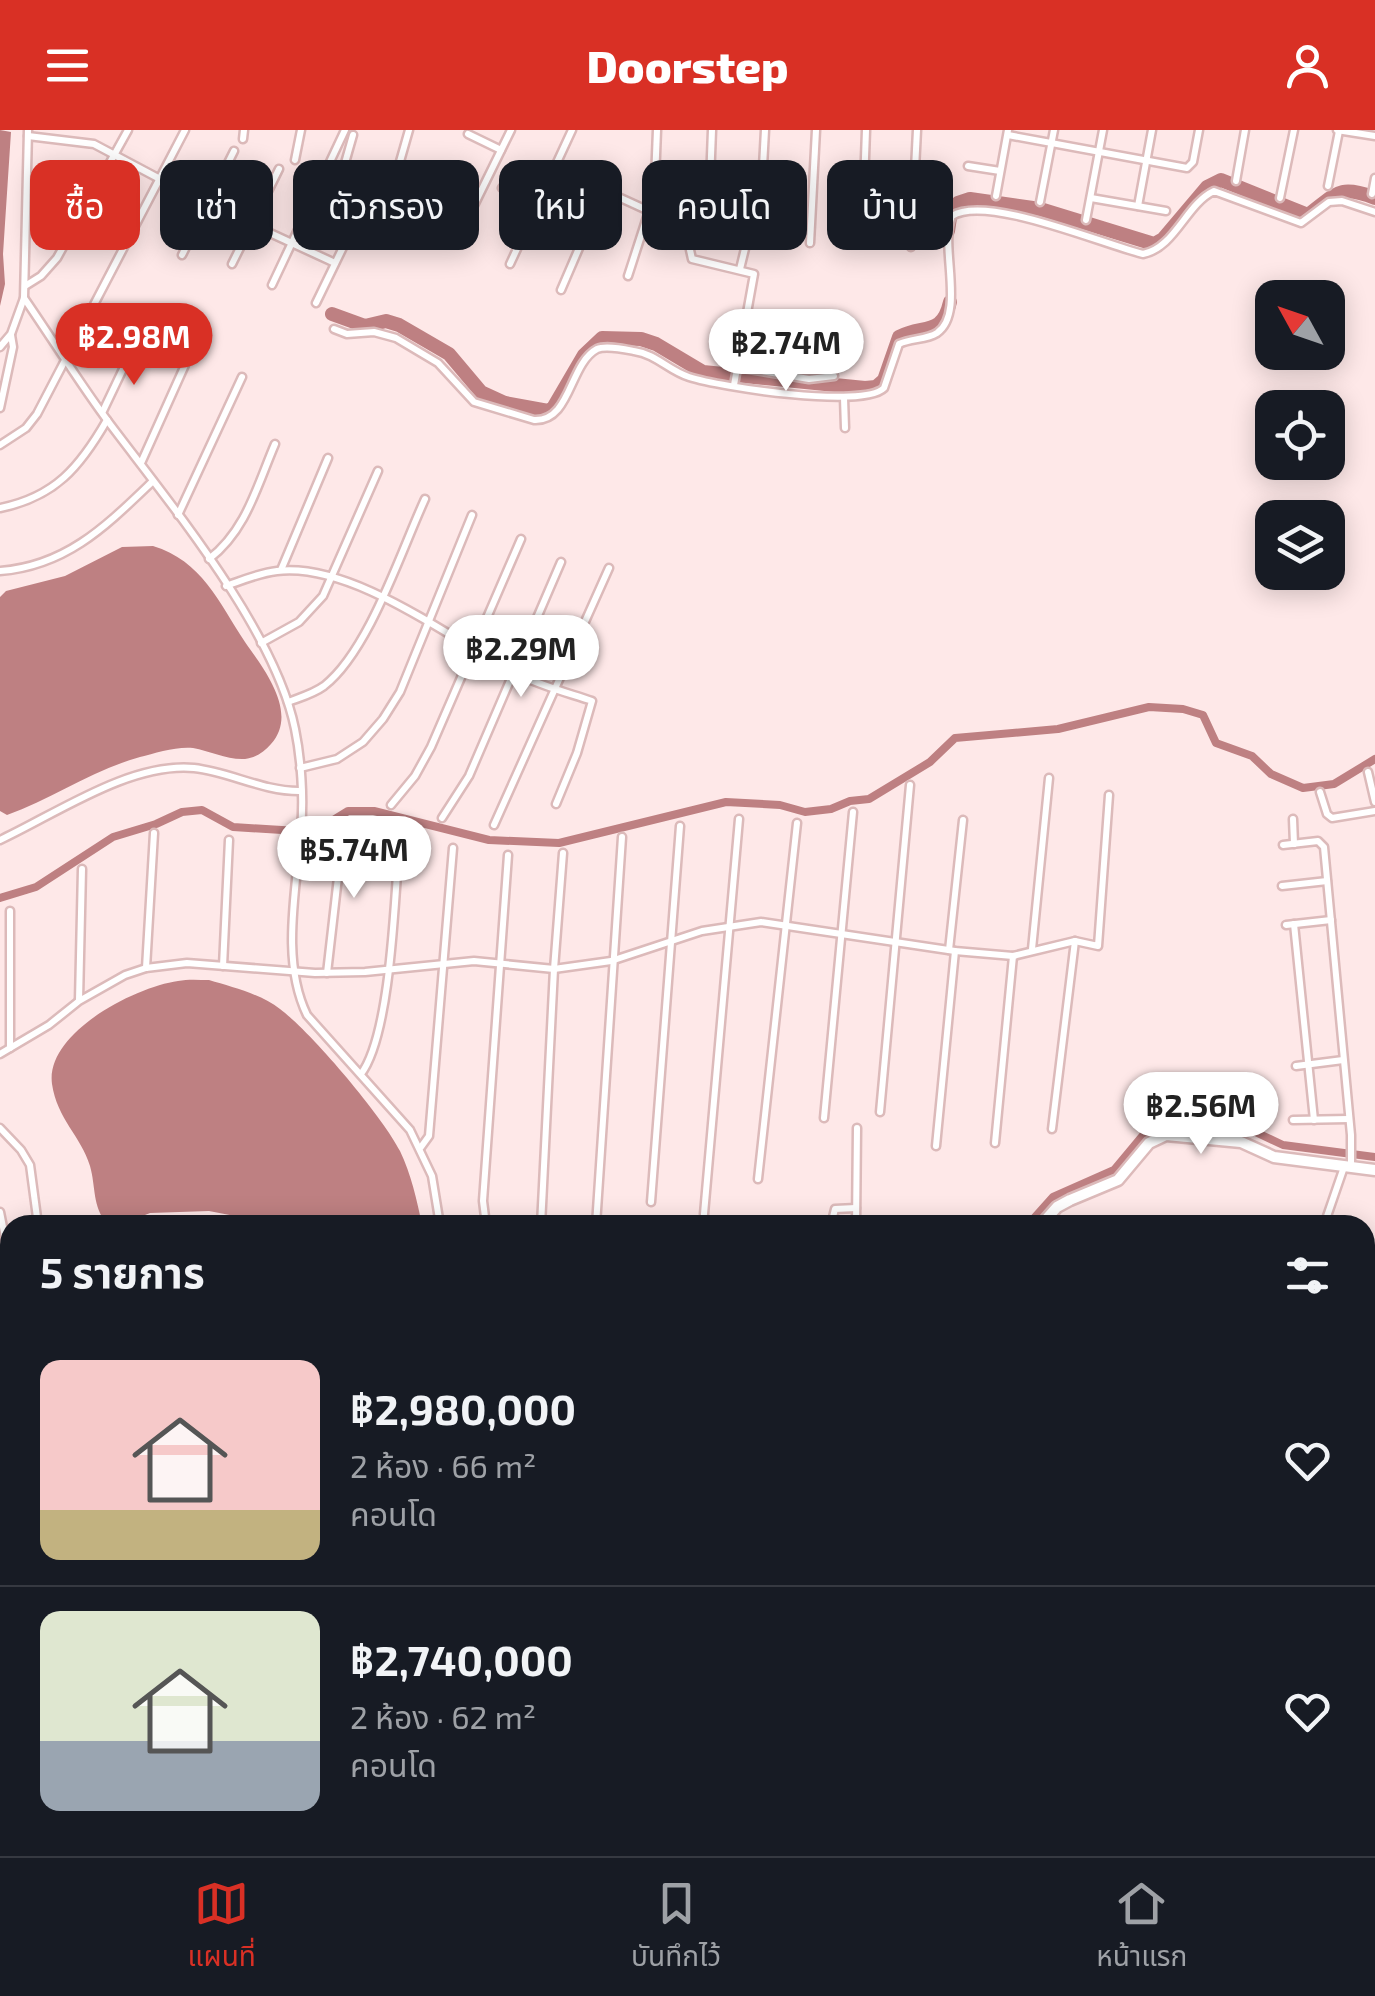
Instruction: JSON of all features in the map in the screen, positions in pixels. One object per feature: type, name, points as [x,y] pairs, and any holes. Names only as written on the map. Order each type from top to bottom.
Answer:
[{"type":"street","points":[[24,287],[57,258],[128,130]]},
{"type":"street","points":[[171,160],[185,130]]},
{"type":"street","points":[[242,139],[244,130]]},
{"type":"street","points":[[295,160],[301,130]]},
{"type":"street","points":[[272,286],[344,130]]},
{"type":"street","points":[[400,160],[410,130]]},
{"type":"street","points":[[479,194],[511,130]]},
{"type":"street","points":[[559,160],[572,130]]},
{"type":"street","points":[[656,160],[657,130]]},
{"type":"street","points":[[711,160],[712,130]]},
{"type":"street","points":[[763,160],[765,130]]},
{"type":"street","points":[[810,243],[816,130]]},
{"type":"street","points":[[865,160],[866,130]]},
{"type":"street","points":[[916,160],[918,130]]},
{"type":"street","points":[[1040,202],[1054,130]]},
{"type":"street","points":[[1086,220],[1103,130]]},
{"type":"street","points":[[1138,206],[1152,130]]},
{"type":"street","points":[[996,196],[1008,132],[1190,167],[1199,130]]},
{"type":"street","points":[[1236,180],[1246,130]]},
{"type":"street","points":[[1280,198],[1294,130]]},
{"type":"street","points":[[1328,186],[1337,130],[1375,136]]},
{"type":"street","points":[[0,348],[11,334],[24,298],[28,133],[88,143],[160,180]]},
{"type":"street","points":[[468,134],[501,150]]},
{"type":"street","points":[[345,160],[353,136]]},
{"type":"street","points":[[229,160],[234,151]]},
{"type":"street","points":[[968,166],[1000,171]]},
{"type":"street","points":[[273,180],[279,169]]},
{"type":"street","points":[[1372,194],[1375,178]]},
{"type":"street","points":[[0,445],[12,440],[37,414],[160,182]]},
{"type":"street","points":[[334,329],[347,334],[374,332],[396,338],[438,363],[474,402],[534,420],[555,413],[589,356],[598,348],[644,353],[683,375],[844,398],[878,394],[884,388],[899,344],[931,336],[943,328],[951,292],[949,220],[962,211],[1036,221],[1144,254],[1156,250],[1214,191],[1302,223],[1329,202],[1342,201],[1375,212]]},
{"type":"street","points":[[622,198],[650,214],[628,276]]},
{"type":"street","points":[[1090,198],[1166,211]]},
{"type":"street","points":[[273,235],[335,263]]},
{"type":"street","points":[[182,254],[184,250]]},
{"type":"street","points":[[232,264],[238,250]]},
{"type":"street","points":[[316,303],[341,250]]},
{"type":"street","points":[[510,264],[517,250]]},
{"type":"street","points":[[560,290],[578,250]]},
{"type":"street","points":[[690,250],[692,259],[751,271],[754,277],[734,382]]},
{"type":"street","points":[[740,269],[745,250]]},
{"type":"street","points":[[24,298],[209,558],[261,643],[288,702],[300,768],[294,972],[298,996],[307,1016],[388,1103],[420,1148],[432,1176],[438,1215]]},
{"type":"street","points":[[0,408],[12,357],[11,334]]},
{"type":"street","points":[[102,412],[133,348]]},
{"type":"street","points":[[140,462],[185,366]]},
{"type":"street","points":[[737,368],[810,379],[834,376]]},
{"type":"street","points":[[178,515],[242,377]]},
{"type":"street","points":[[844,398],[844,428]]},
{"type":"street","points":[[0,508],[38,497],[60,482],[81,462],[108,420]]},
{"type":"street","points":[[209,558],[234,537],[275,444]]},
{"type":"street","points":[[281,570],[328,458]]},
{"type":"street","points":[[261,643],[299,622],[323,596],[378,471]]},
{"type":"street","points":[[0,571],[43,563],[73,551],[98,534],[154,481]]},
{"type":"street","points":[[288,702],[314,693],[344,666],[381,597],[424,499]]},
{"type":"street","points":[[300,768],[337,759],[363,742],[383,719],[400,692],[472,515]]},
{"type":"street","points":[[391,805],[415,776],[431,747],[521,540]]},
{"type":"street","points":[[442,818],[469,776],[561,562]]},
{"type":"street","points":[[494,825],[609,568]]},
{"type":"street","points":[[226,586],[281,570],[332,578],[427,620],[514,672],[592,701],[578,753],[556,804]]},
{"type":"street","points":[[0,840],[102,788],[173,768],[204,770],[278,791],[299,790]]},
{"type":"street","points":[[1368,772],[1375,802]]},
{"type":"street","points":[[1032,949],[1049,778]]},
{"type":"street","points":[[880,1112],[910,785]]},
{"type":"street","points":[[1320,792],[1326,814],[1336,818],[1375,811]]},
{"type":"street","points":[[0,1054],[125,975],[187,963],[327,973],[444,963],[554,969],[612,962],[730,924],[761,922],[952,951],[1013,956],[1075,941],[1098,946],[1109,795]]},
{"type":"street","points":[[824,1118],[853,812]]},
{"type":"street","points":[[1293,819],[1294,844]]},
{"type":"street","points":[[704,1214],[740,820]]},
{"type":"street","points":[[936,1146],[963,820]]},
{"type":"street","points":[[758,1179],[796,822]]},
{"type":"street","points":[[327,973],[344,826]]},
{"type":"street","points":[[651,1202],[680,826]]},
{"type":"street","points":[[360,1074],[376,1047],[382,1025],[400,831]]},
{"type":"street","points":[[146,968],[154,833]]},
{"type":"street","points":[[597,1215],[622,837]]},
{"type":"street","points":[[223,966],[229,840]]},
{"type":"street","points":[[1283,844],[1321,842],[1328,881],[1352,1144],[1349,1165],[1328,1215]]},
{"type":"street","points":[[420,1148],[429,1136],[453,848]]},
{"type":"street","points":[[542,1215],[564,852]]},
{"type":"street","points":[[485,1215],[508,856]]},
{"type":"street","points":[[79,1002],[82,870]]},
{"type":"street","points":[[1282,886],[1328,881]]},
{"type":"street","points":[[10,911],[10,1050]]},
{"type":"street","points":[[1314,1120],[1290,924],[1331,920]]},
{"type":"street","points":[[1052,1129],[1075,941]]},
{"type":"street","points":[[995,1142],[1013,956]]},
{"type":"street","points":[[1296,1066],[1344,1060]]},
{"type":"street","points":[[1293,1120],[1349,1119]]},
{"type":"street","points":[[0,1128],[22,1150],[30,1165],[37,1215]]},
{"type":"street","points":[[856,1215],[857,1128]]},
{"type":"street","points":[[1050,1215],[1070,1200],[1118,1180],[1149,1143],[1166,1134],[1241,1142],[1274,1157],[1375,1170]]},
{"type":"street","points":[[834,1215],[835,1209],[856,1208]]},
{"type":"shaded area","points":[[0,130],[11,132],[3,254],[5,284],[0,306]]},
{"type":"shaded area","points":[[153,546],[197,572],[217,598],[276,691],[279,732],[268,747],[252,757],[232,758],[193,748],[159,752],[106,769],[7,815],[0,811],[0,597],[6,591],[65,576],[122,547]]},
{"type":"shaded area","points":[[182,980],[209,980],[255,995],[280,1009],[309,1036],[391,1136],[407,1169],[420,1215],[230,1215],[209,1211],[101,1215],[86,1155],[55,1096],[54,1065],[63,1047],[96,1016],[139,992]]},
{"type":"waterway","points":[[953,209],[970,199],[1040,209],[1154,244],[1163,239],[1207,187],[1221,180],[1308,215],[1338,193],[1375,198]]},
{"type":"waterway","points":[[332,314],[365,326],[386,321],[399,325],[449,354],[481,392],[505,403],[548,411],[584,355],[602,338],[641,339],[656,344],[703,372],[876,387],[884,380],[899,337],[937,325],[950,302]]},
{"type":"waterway","points":[[0,898],[36,887],[113,837],[182,812],[202,810],[233,827],[314,832],[348,811],[374,811],[489,840],[559,843],[726,802],[780,805],[805,812],[831,809],[869,799],[930,762],[955,738],[1058,729],[1149,707],[1183,709],[1203,715],[1216,743],[1252,756],[1271,774],[1303,788],[1334,784],[1375,759]]},
{"type":"waterway","points":[[1037,1215],[1053,1197],[1114,1170],[1144,1134],[1169,1122],[1249,1129],[1283,1145],[1375,1157]]}]
